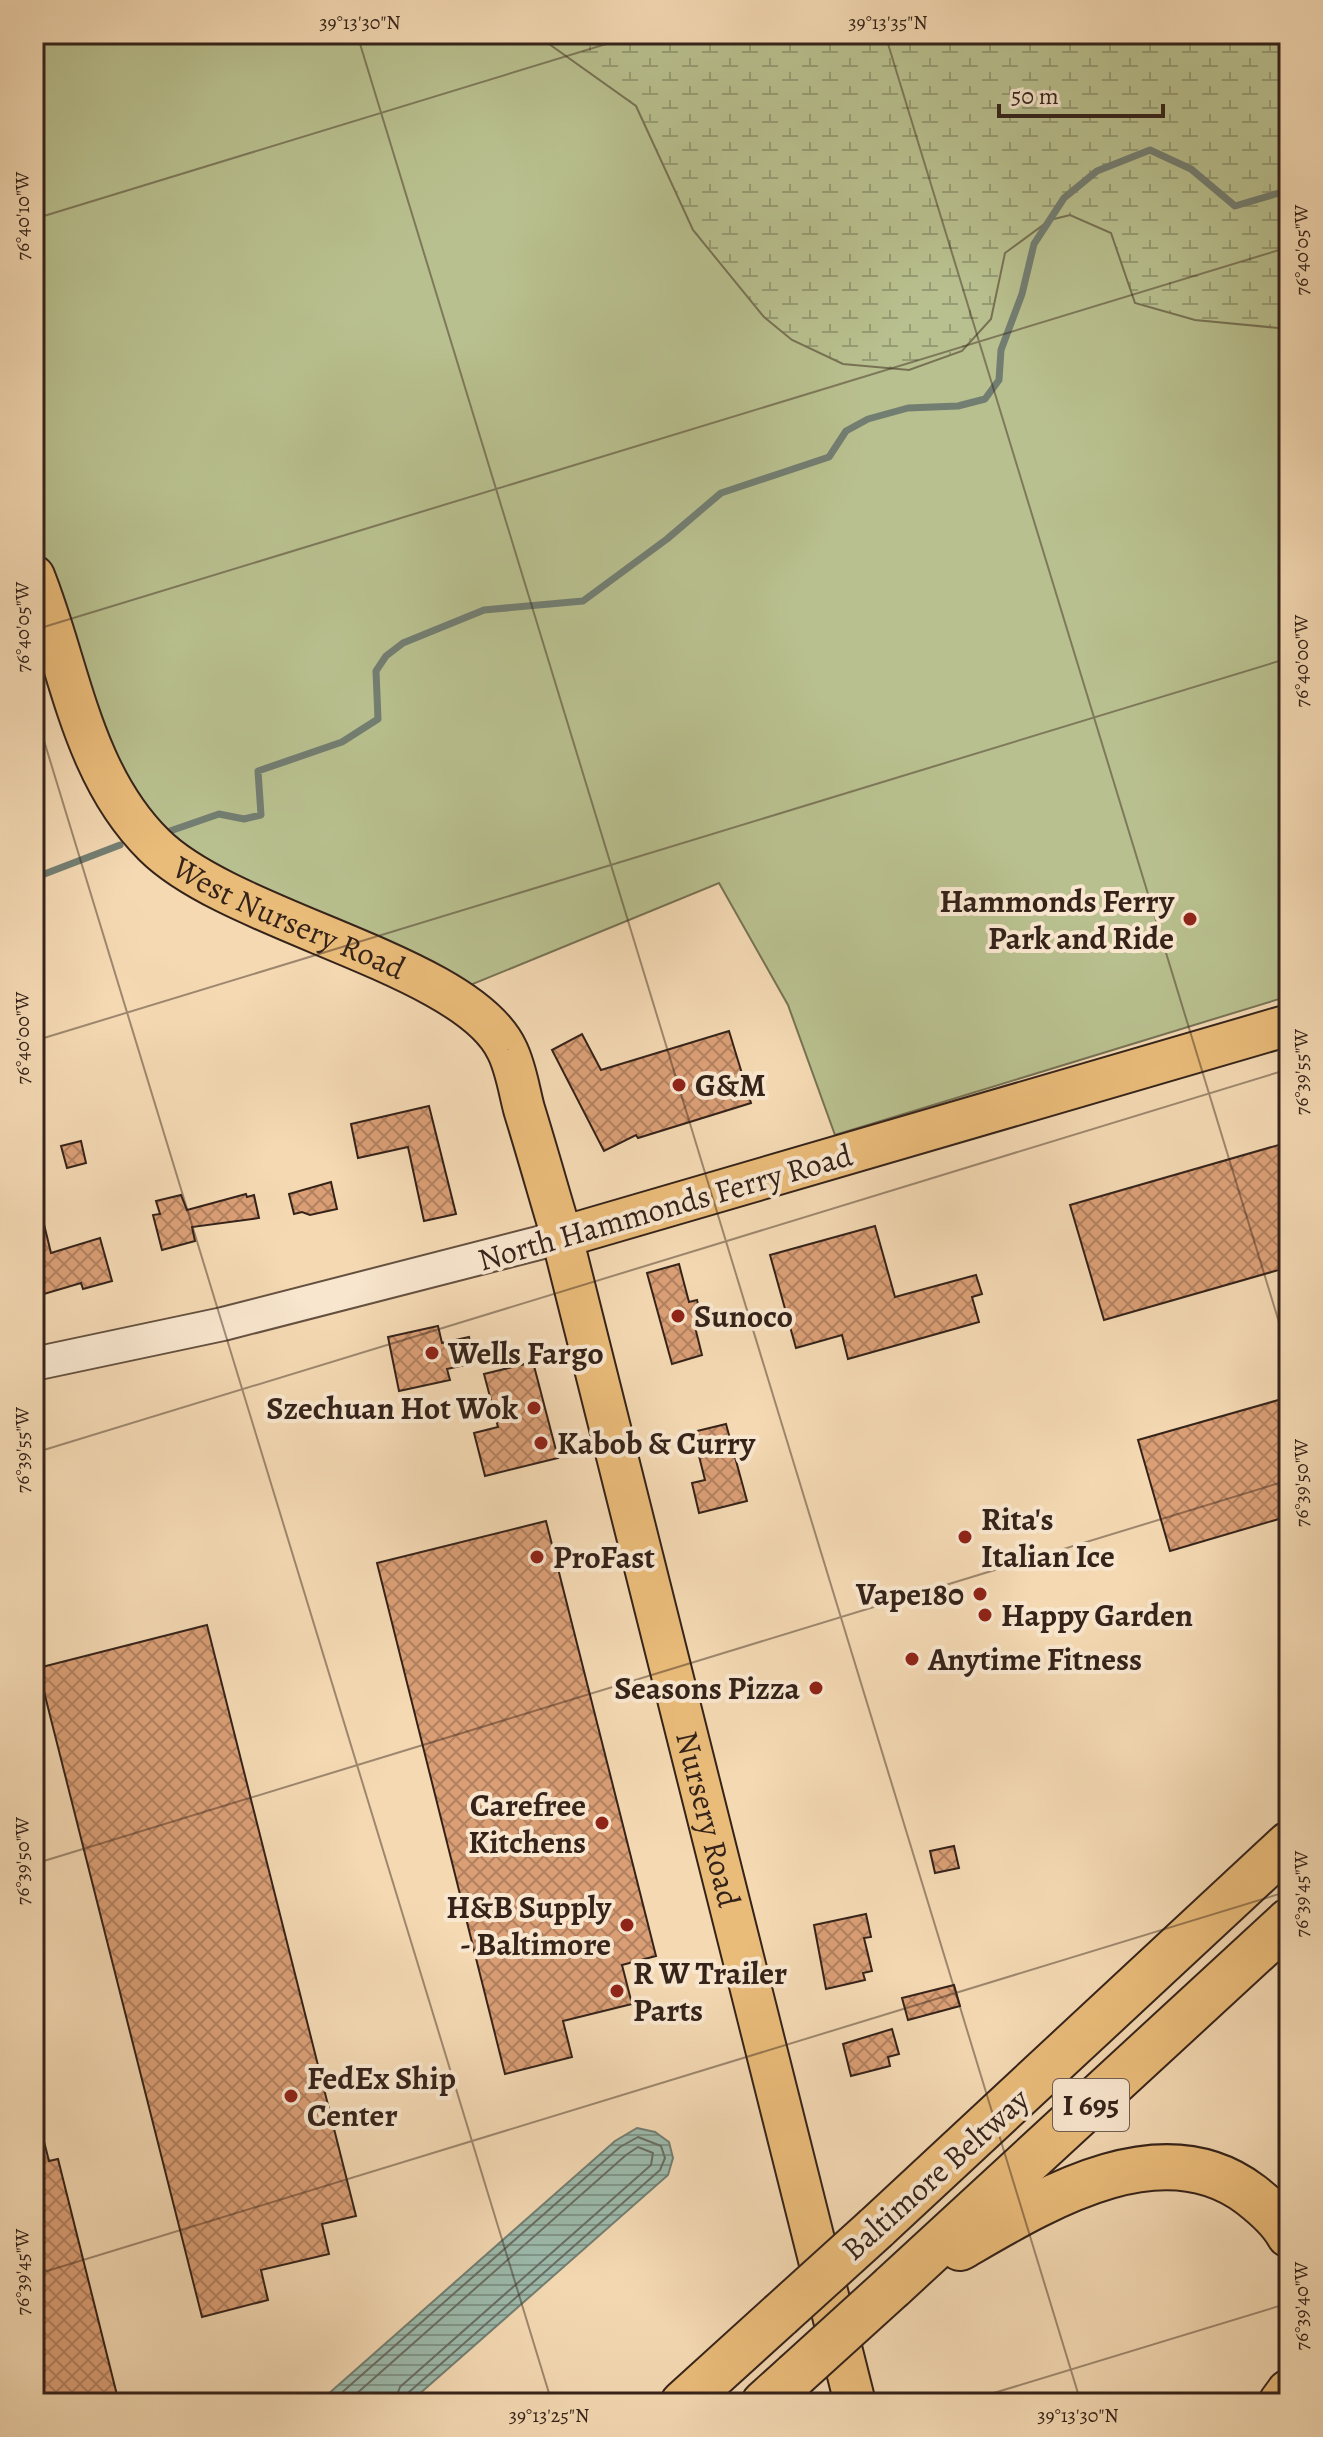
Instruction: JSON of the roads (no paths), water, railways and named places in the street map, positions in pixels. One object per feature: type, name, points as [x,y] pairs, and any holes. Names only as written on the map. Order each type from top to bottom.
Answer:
[{"type":"highway","points":[[1173,1955],[1289,1814]]},
{"type":"highway","name":"Baltimore Beltway","points":[[683,2403],[1173,1955],[1289,1844]]},
{"type":"highway","name":"Baltimore Beltway","points":[[779,2389],[1289,1921]]},
{"type":"highway","points":[[892,2287],[1031,2208],[1119,2172],[1162,2168],[1199,2171],[1237,2185],[1261,2203],[1289,2235]]},
{"type":"highway","points":[[1281,2403],[1289,2392]]},
{"type":"main road","name":"West Nursery Road","points":[[34,576],[88,740],[124,811],[155,846],[188,873],[228,895],[432,985],[479,1017],[507,1050],[562,1237]]},
{"type":"main road","name":"North Hammonds Ferry Road","points":[[562,1237],[1289,1025]]},
{"type":"main road","name":"Nursery Road","points":[[562,1237],[855,2403]]},
{"type":"street","name":"North Hammonds Ferry Road","points":[[34,1364],[223,1324],[562,1237]]},
{"type":"water","points":[[637,2128],[655,2132],[669,2142],[673,2158],[668,2175],[409,2403],[318,2403],[615,2141]]},
{"type":"waterway","points":[[170,831],[219,814],[244,819],[261,815],[258,771],[342,742],[378,719],[376,671],[386,656],[403,643],[484,610],[583,601],[667,539],[721,493],[829,457],[846,431],[868,419],[908,408],[958,406],[985,399],[999,380],[1001,350],[1022,294],[1034,244],[1064,198],[1097,171],[1150,150],[1191,169],[1235,206],[1289,190]]},
{"type":"waterway","points":[[34,878],[120,845]]},
{"type":"place","name":"Hammonds Ferry Park and Ride","points":[[1190,919]]},
{"type":"place","name":"G&M","points":[[679,1085]]},
{"type":"place","name":"Sunoco","points":[[678,1316]]},
{"type":"place","name":"Wells Fargo","points":[[432,1353]]},
{"type":"place","name":"Szechuan Hot Wok","points":[[534,1408]]},
{"type":"place","name":"Kabob & Curry","points":[[541,1443]]},
{"type":"place","name":"Rita's Italian Ice","points":[[965,1537]]},
{"type":"place","name":"ProFast","points":[[537,1557]]},
{"type":"place","name":"Vape180","points":[[980,1594]]},
{"type":"place","name":"Happy Garden","points":[[985,1615]]},
{"type":"place","name":"Anytime Fitness","points":[[912,1659]]},
{"type":"place","name":"Seasons Pizza","points":[[816,1688]]},
{"type":"place","name":"Carefree Kitchens","points":[[602,1823]]},
{"type":"place","name":"H&B Supply - Baltimore","points":[[627,1925]]},
{"type":"place","name":"R W Trailer Parts","points":[[617,1991]]},
{"type":"place","name":"FedEx Ship Center","points":[[291,2096]]}]
